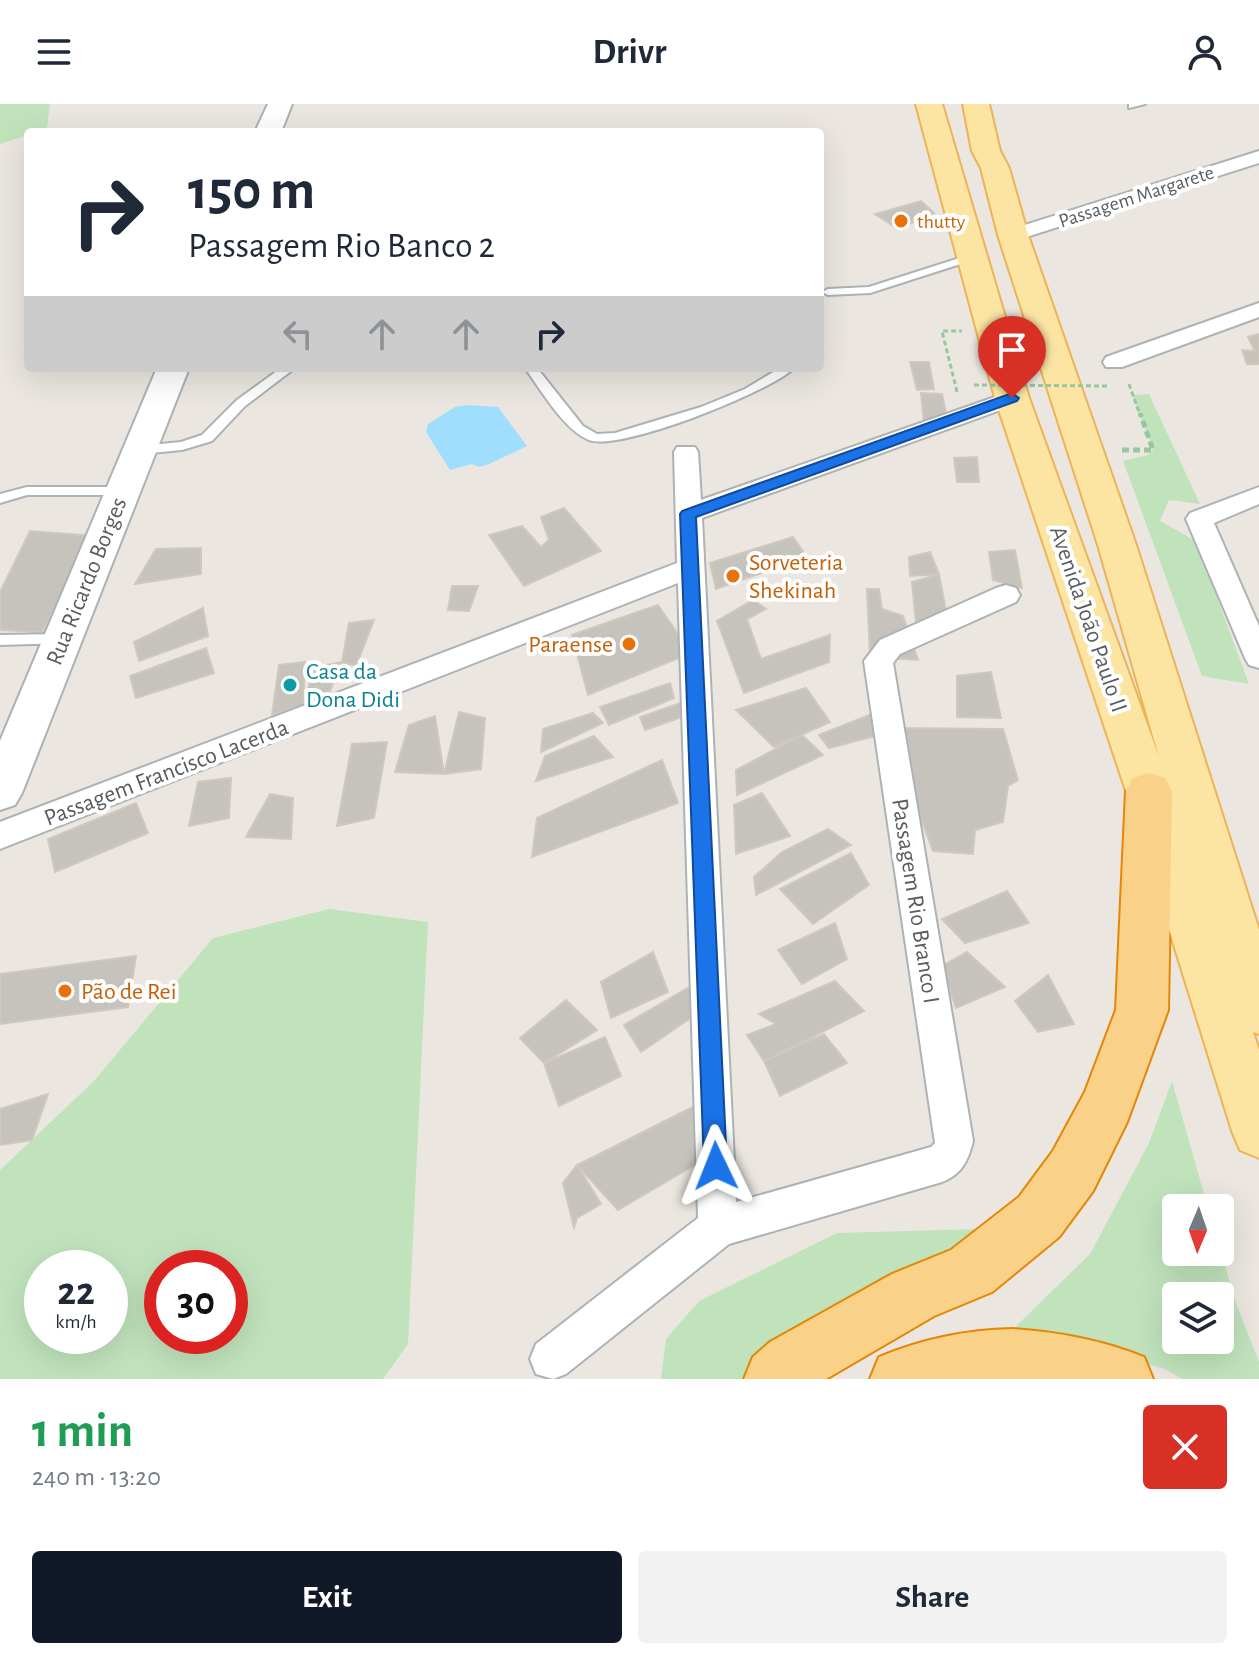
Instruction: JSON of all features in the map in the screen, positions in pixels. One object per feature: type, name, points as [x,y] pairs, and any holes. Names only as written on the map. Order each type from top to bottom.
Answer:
[{"type":"highway","points":[[775,1379],[792,1364],[913,1295],[971,1271],[1039,1217],[1073,1171],[1108,1104],[1142,1010],[1149,791]]},
{"type":"highway","points":[[901,1379],[961,1361],[1017,1357],[1079,1367],[1122,1379]]},
{"type":"main road","name":"Avenida João Paulo II","points":[[929,104],[1012,398],[1149,791],[1259,1131]]},
{"type":"main road","name":"Avenida João Paulo II","points":[[976,104],[986,151],[995,168],[1013,235],[1117,545],[1259,1011]]},
{"type":"street","points":[[270,128],[280,104]]},
{"type":"street","name":"Passagem Margarete","points":[[1013,235],[1259,157]]},
{"type":"street","points":[[1114,362],[1259,310]]},
{"type":"street","name":"Rua Ricardo Borges","points":[[0,793],[171,372]]},
{"type":"street","points":[[688,514],[1012,398]]},
{"type":"street","points":[[551,1359],[718,1227],[686,452]]},
{"type":"street","points":[[1259,495],[1199,519],[1259,658]]},
{"type":"street","name":"Passagem Francisco Lacerda","points":[[0,836],[691,568]]},
{"type":"street","name":"Passagem Rio Branco I","points":[[718,1227],[942,1163],[951,1153],[954,1141],[878,661],[890,647],[1006,595]]},
{"type":"lane","points":[[828,292],[870,290],[972,257]]},
{"type":"lane","points":[[140,450],[182,446],[207,438],[241,403],[284,372]]},
{"type":"lane","points":[[534,372],[578,429],[595,438],[616,437],[746,393],[783,372]]},
{"type":"lane","points":[[0,499],[27,491],[123,491]]},
{"type":"lane","points":[[0,640],[62,639]]},
{"type":"path","points":[[968,331],[942,331],[955,385],[1108,386]]},
{"type":"path","points":[[1118,450],[1153,450],[1130,386]]},
{"type":"green space","points":[[0,104],[50,104],[47,128],[24,128],[24,136],[0,144]]},
{"type":"green space","points":[[1149,394],[1200,504],[1169,500],[1160,521],[1196,541],[1249,684],[1202,676],[1123,461],[1148,455],[1153,450],[1132,395]]},
{"type":"green space","points":[[329,909],[428,922],[408,1344],[383,1379],[0,1379],[0,1170],[94,1081],[213,938]]},
{"type":"green space","points":[[1172,1081],[1204,1194],[1162,1194],[1162,1266],[1225,1266],[1230,1282],[1162,1282],[1162,1354],[1234,1354],[1234,1296],[1259,1362],[1259,1379],[1182,1379],[1165,1369],[1058,1340],[1009,1333],[1090,1254],[1149,1143]]},
{"type":"green space","points":[[981,1229],[913,1295],[811,1323],[743,1379],[661,1379],[666,1339],[699,1301],[837,1233]]},
{"type":"water","points":[[455,407],[498,407],[527,446],[489,464],[479,467],[472,464],[450,470],[426,432],[428,424]]},
{"type":"building","name":"thutty","points":[[921,201],[934,213],[898,229],[875,214]]},
{"type":"building","points":[[1259,334],[1259,364],[1247,364],[1242,350],[1255,351],[1248,337]]},
{"type":"building","points":[[910,362],[929,362],[934,389],[917,390]]},
{"type":"building","points":[[921,393],[942,394],[947,418],[924,424]]},
{"type":"building","points":[[977,457],[979,482],[957,482],[954,458]]},
{"type":"building","points":[[564,508],[601,551],[524,586],[489,535],[522,526],[541,547],[549,540],[541,517]]},
{"type":"building","points":[[30,531],[92,536],[42,632],[0,630],[0,592]]},
{"type":"building","name":"Sorveteria Shekinah","points":[[793,537],[807,557],[716,589],[710,563]]},
{"type":"building","points":[[201,548],[201,574],[135,584],[156,549]]},
{"type":"building","points":[[1015,550],[1022,588],[993,580],[989,552]]},
{"type":"building","points":[[930,552],[939,574],[910,576],[909,557]]},
{"type":"building","points":[[939,574],[950,632],[918,644],[912,582]]},
{"type":"building","points":[[452,586],[478,586],[469,611],[448,610]]},
{"type":"building","points":[[867,589],[879,589],[882,609],[903,616],[918,660],[870,657]]},
{"type":"building","points":[[753,600],[766,609],[747,619],[761,659],[830,635],[829,662],[744,693],[717,621]]},
{"type":"building","name":"Paraense","points":[[658,605],[691,653],[588,695],[572,635]]},
{"type":"building","points":[[203,608],[208,636],[139,661],[134,642]]},
{"type":"building","points":[[374,620],[356,666],[342,662],[349,623]]},
{"type":"building","points":[[206,648],[214,673],[136,698],[130,676]]},
{"type":"building","name":"Casa da Dona Didi","points":[[305,662],[303,705],[272,715],[279,665]]},
{"type":"building","points":[[342,662],[327,698],[303,704],[315,667]]},
{"type":"building","points":[[991,672],[1001,718],[957,717],[957,676]]},
{"type":"building","points":[[670,683],[674,698],[609,725],[600,707]]},
{"type":"building","points":[[806,688],[830,722],[774,747],[736,710]]},
{"type":"building","points":[[698,697],[699,711],[645,730],[640,717]]},
{"type":"building","points":[[459,712],[485,718],[481,769],[444,774]]},
{"type":"building","points":[[877,712],[879,735],[829,748],[819,735]]},
{"type":"building","points":[[593,713],[603,723],[541,752],[543,729]]},
{"type":"building","points":[[435,716],[444,774],[395,772],[409,725]]},
{"type":"building","points":[[887,728],[1003,729],[1018,780],[1008,786],[1003,822],[975,830],[973,854],[933,851]]},
{"type":"building","points":[[802,735],[823,755],[737,795],[736,770]]},
{"type":"building","points":[[594,736],[613,757],[536,781],[545,756]]},
{"type":"building","points":[[387,742],[374,818],[337,826],[352,744]]},
{"type":"building","points":[[662,760],[678,803],[532,857],[537,818]]},
{"type":"building","points":[[231,778],[229,818],[189,826],[198,782]]},
{"type":"building","points":[[762,793],[790,836],[736,854],[734,805]]},
{"type":"building","points":[[270,794],[293,798],[291,839],[246,837]]},
{"type":"building","points":[[136,803],[148,833],[55,872],[48,839]]},
{"type":"building","points":[[828,829],[851,845],[756,895],[754,877],[782,852]]},
{"type":"building","points":[[851,853],[869,885],[813,924],[780,889]]},
{"type":"building","points":[[1007,891],[1029,923],[965,943],[942,919]]},
{"type":"building","points":[[835,923],[847,959],[802,984],[778,950]]},
{"type":"building","points":[[653,952],[668,992],[611,1018],[601,982]]},
{"type":"building","points":[[967,952],[1005,987],[956,1008],[942,966]]},
{"type":"building","name":"Pão de Rei","points":[[136,956],[128,1007],[0,1024],[0,974]]},
{"type":"building","points":[[1048,975],[1074,1024],[1038,1032],[1015,1001]]},
{"type":"building","points":[[835,981],[864,1011],[764,1061],[747,1035],[776,1024],[759,1014]]},
{"type":"building","points":[[696,983],[692,1017],[641,1052],[624,1025]]},
{"type":"building","points":[[566,1000],[597,1030],[544,1063],[520,1038]]},
{"type":"building","points":[[824,1034],[847,1063],[780,1096],[764,1061]]},
{"type":"building","points":[[605,1037],[621,1076],[559,1106],[544,1063]]},
{"type":"building","points":[[48,1094],[32,1140],[0,1145],[0,1109]]},
{"type":"building","points":[[695,1106],[693,1166],[618,1210],[577,1165]]},
{"type":"building","points":[[577,1165],[601,1204],[577,1218],[574,1228],[563,1183]]},
{"type":"place","name":"thutty","points":[[901,221]]},
{"type":"place","name":"Sorveteria Shekinah","points":[[733,576]]},
{"type":"place","name":"Paraense","points":[[629,644]]},
{"type":"place","name":"Casa da Dona Didi","points":[[290,685]]},
{"type":"place","name":"Pão de Rei","points":[[65,991]]},
{"type":"route","points":[[716,1166],[688,514],[1012,398]]}]
